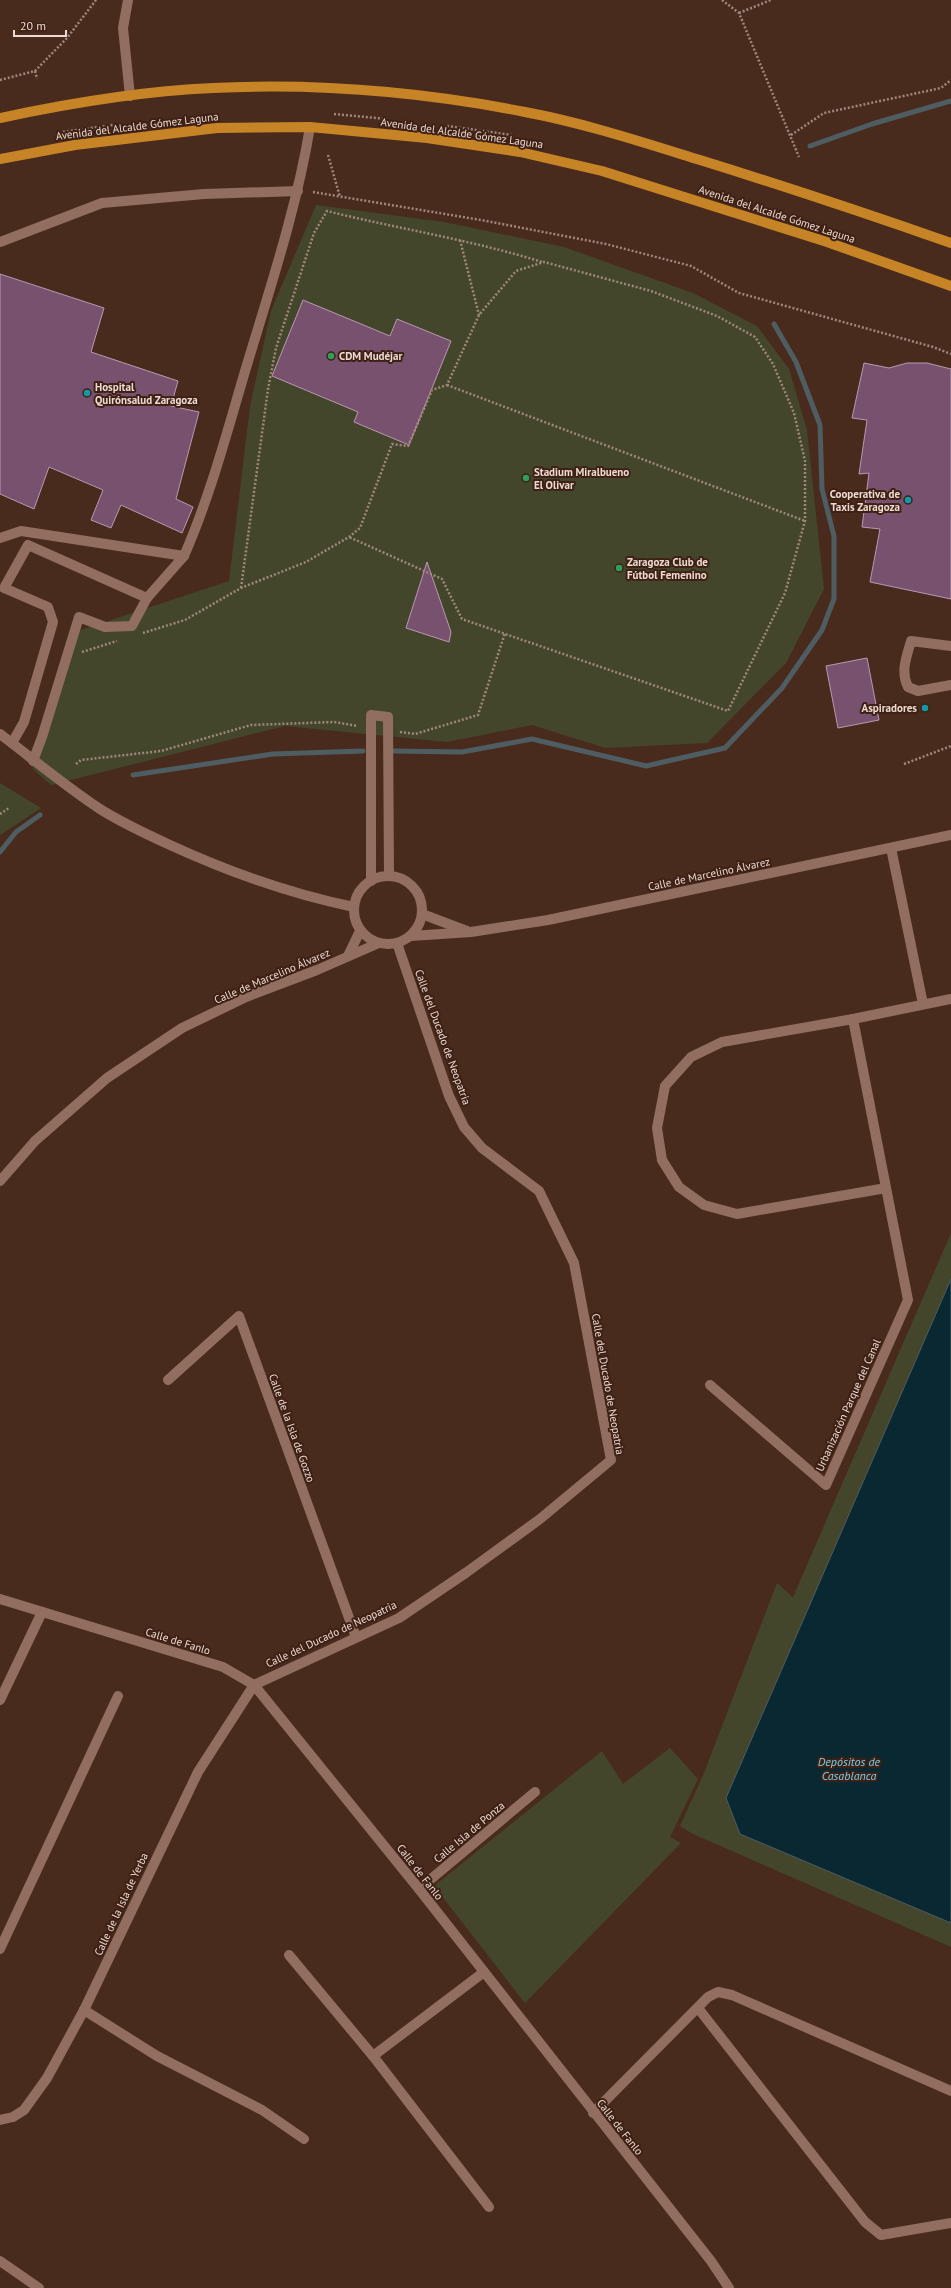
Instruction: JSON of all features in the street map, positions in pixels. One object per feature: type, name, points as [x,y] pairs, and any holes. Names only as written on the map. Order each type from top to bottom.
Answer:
[{"type":"main road","points":[[0,118],[67,104],[214,88],[349,88],[446,99],[527,112],[630,138],[820,197],[951,243]]},
{"type":"main road","name":"Avenida del Alcalde Gómez Laguna","points":[[0,159],[75,145],[217,128],[310,127],[427,138],[497,148],[602,171],[827,242],[951,286]]},
{"type":"street","points":[[128,0],[123,28],[130,96]]},
{"type":"street","points":[[33,761],[42,737],[79,617],[105,627],[132,626],[147,598],[184,556],[202,516],[298,191],[310,127]]},
{"type":"street","points":[[0,242],[102,203],[204,194],[298,191]]},
{"type":"street","points":[[0,538],[21,531],[184,556]]},
{"type":"street","points":[[12,743],[24,722],[53,622],[48,607],[2,587],[28,545],[147,598]]},
{"type":"street","points":[[951,646],[911,640],[904,667],[904,679],[908,687],[918,691],[951,686]]},
{"type":"street","points":[[371,881],[371,715],[388,717],[389,876]]},
{"type":"street","points":[[0,734],[33,761],[100,810],[168,844],[244,876],[317,899],[354,907]]},
{"type":"street","name":"Calle de Marcelino Álvarez","points":[[0,1180],[34,1141],[107,1078],[182,1028],[246,997],[379,943],[398,943],[411,936],[471,932],[548,920],[951,835]]},
{"type":"street","points":[[891,848],[923,1004]]},
{"type":"street","points":[[379,943],[372,940],[360,931],[354,915],[354,907],[362,888],[371,881],[389,876],[398,878],[414,888],[422,905],[420,922],[411,936]]},
{"type":"street","name":"Calle de Marcelino Álvarez","points":[[422,914],[471,932]]},
{"type":"street","name":"Calle de Marcelino Álvarez","points":[[348,956],[360,931]]},
{"type":"street","name":"Calle del Ducado de Neopatria","points":[[254,1685],[399,1618],[467,1572],[540,1519],[611,1460],[574,1263],[539,1191],[482,1148],[464,1127],[449,1096],[398,943]]},
{"type":"street","points":[[886,1188],[737,1214],[704,1205],[679,1187],[662,1160],[657,1128],[665,1086],[691,1057],[722,1042],[852,1019],[951,999]]},
{"type":"street","name":"Urbanización Parque del Canal","points":[[710,1384],[826,1485],[908,1300],[852,1019]]},
{"type":"street","name":"Calle de la Isla de Gozzo","points":[[168,1380],[239,1316],[356,1637]]},
{"type":"street","name":"Calle de Fanlo","points":[[0,1599],[223,1667],[254,1685],[419,1889],[593,2113],[711,2261],[729,2288]]},
{"type":"street","points":[[0,1700],[42,1612]]},
{"type":"street","name":"Calle de la Isla de Yerba","points":[[0,2120],[18,2114],[30,2103],[84,2010],[182,1804],[212,1748],[254,1685]]},
{"type":"street","points":[[0,1948],[118,1696]]},
{"type":"street","name":"Calle Isla de Ponza","points":[[419,1889],[535,1792]]},
{"type":"street","points":[[289,1955],[374,2056],[489,2208]]},
{"type":"street","points":[[374,2056],[484,1972]]},
{"type":"street","points":[[593,2113],[713,1993],[724,1993],[951,2092]]},
{"type":"street","points":[[698,2008],[870,2227],[881,2236],[951,2223]]},
{"type":"street","points":[[84,2010],[157,2056],[262,2110],[304,2139]]},
{"type":"street","points":[[0,2261],[39,2288]]},
{"type":"path","points":[[0,80],[35,71],[67,38],[96,0]]},
{"type":"path","points":[[722,0],[739,13],[799,157]]},
{"type":"path","points":[[739,13],[771,0]]},
{"type":"path","points":[[35,71],[36,79]]},
{"type":"path","points":[[791,135],[824,113],[941,88],[951,80]]},
{"type":"path","points":[[328,155],[340,197]]},
{"type":"path","points":[[313,192],[606,244],[691,266],[739,294],[933,347],[951,354]]},
{"type":"path","points":[[241,588],[268,389],[276,348],[314,233],[327,210],[396,228],[495,247],[651,291],[717,316],[755,337],[773,364],[794,412],[805,461],[805,521],[785,593],[728,710],[462,619],[442,579],[349,537]]},
{"type":"path","points":[[460,240],[479,315]]},
{"type":"path","points":[[447,385],[479,315],[516,271],[544,262]]},
{"type":"path","points":[[141,634],[186,620],[241,588],[306,562],[349,537],[360,528],[392,444],[408,446],[432,390],[447,385],[805,521]]},
{"type":"path","points":[[387,730],[415,734],[478,714],[505,633]]},
{"type":"path","points":[[81,653],[118,641]]},
{"type":"path","points":[[76,764],[81,760],[161,751],[251,725],[334,722],[370,728]]},
{"type":"path","points":[[904,764],[951,746]]},
{"type":"path","points":[[0,814],[9,808]]},
{"type":"green space","name":"Stadium Miralbueno El Olivar","points":[[316,205],[444,222],[564,247],[693,293],[757,326],[789,369],[807,430],[824,589],[786,663],[707,743],[605,748],[532,725],[447,742],[285,726],[51,785],[32,768],[75,632],[229,581],[250,406],[271,311]]},
{"type":"green space","points":[[0,783],[41,808],[0,835]]},
{"type":"green space","points":[[951,1233],[951,1279],[726,1798],[740,1834],[951,1923],[951,1947],[693,1834],[680,1826],[704,1773],[777,1583],[793,1597]]},
{"type":"green space","points":[[670,1748],[698,1779],[670,1837],[681,1843],[525,2003],[434,1886],[602,1751],[623,1784]]},
{"type":"water","name":"Depósitos de Casablanca","points":[[951,1279],[951,1923],[740,1834],[726,1798]]},
{"type":"building","name":"Hospital Quirónsalud Zaragoza","points":[[0,274],[104,308],[91,352],[178,381],[171,406],[199,412],[176,499],[193,507],[182,533],[121,505],[111,528],[91,520],[103,490],[49,467],[34,509],[0,494]]},
{"type":"building","points":[[303,300],[390,336],[397,319],[451,341],[409,445],[354,422],[358,412],[272,376]]},
{"type":"building","name":"Cooperativa de Taxis Zaragoza","points":[[864,363],[889,368],[907,363],[927,363],[951,369],[951,599],[870,582],[880,529],[862,527],[869,473],[859,474],[867,420],[852,418]]},
{"type":"building","points":[[427,562],[451,632],[449,642],[406,628]]},
{"type":"building","points":[[867,658],[879,720],[838,728],[826,666]]},
{"type":"waterway","points":[[810,146],[872,124],[951,101]]},
{"type":"waterway","points":[[392,751],[462,752],[532,739],[646,766],[725,748],[782,688],[822,630],[834,599],[834,536],[822,489],[820,425],[796,362],[774,324]]},
{"type":"waterway","points":[[133,775],[273,754],[363,751]]},
{"type":"waterway","points":[[0,852],[16,832],[40,815]]},
{"type":"place","name":"CDM Mudéjar","points":[[331,356]]},
{"type":"place","name":"Hospital Quirónsalud Zaragoza","points":[[87,393]]},
{"type":"place","name":"Stadium Miralbueno El Olivar","points":[[526,478]]},
{"type":"place","name":"Cooperativa de Taxis Zaragoza","points":[[908,500]]},
{"type":"place","name":"Zaragoza Club de Fútbol Femenino","points":[[619,568]]},
{"type":"place","name":"Aspiradores","points":[[925,708]]}]
